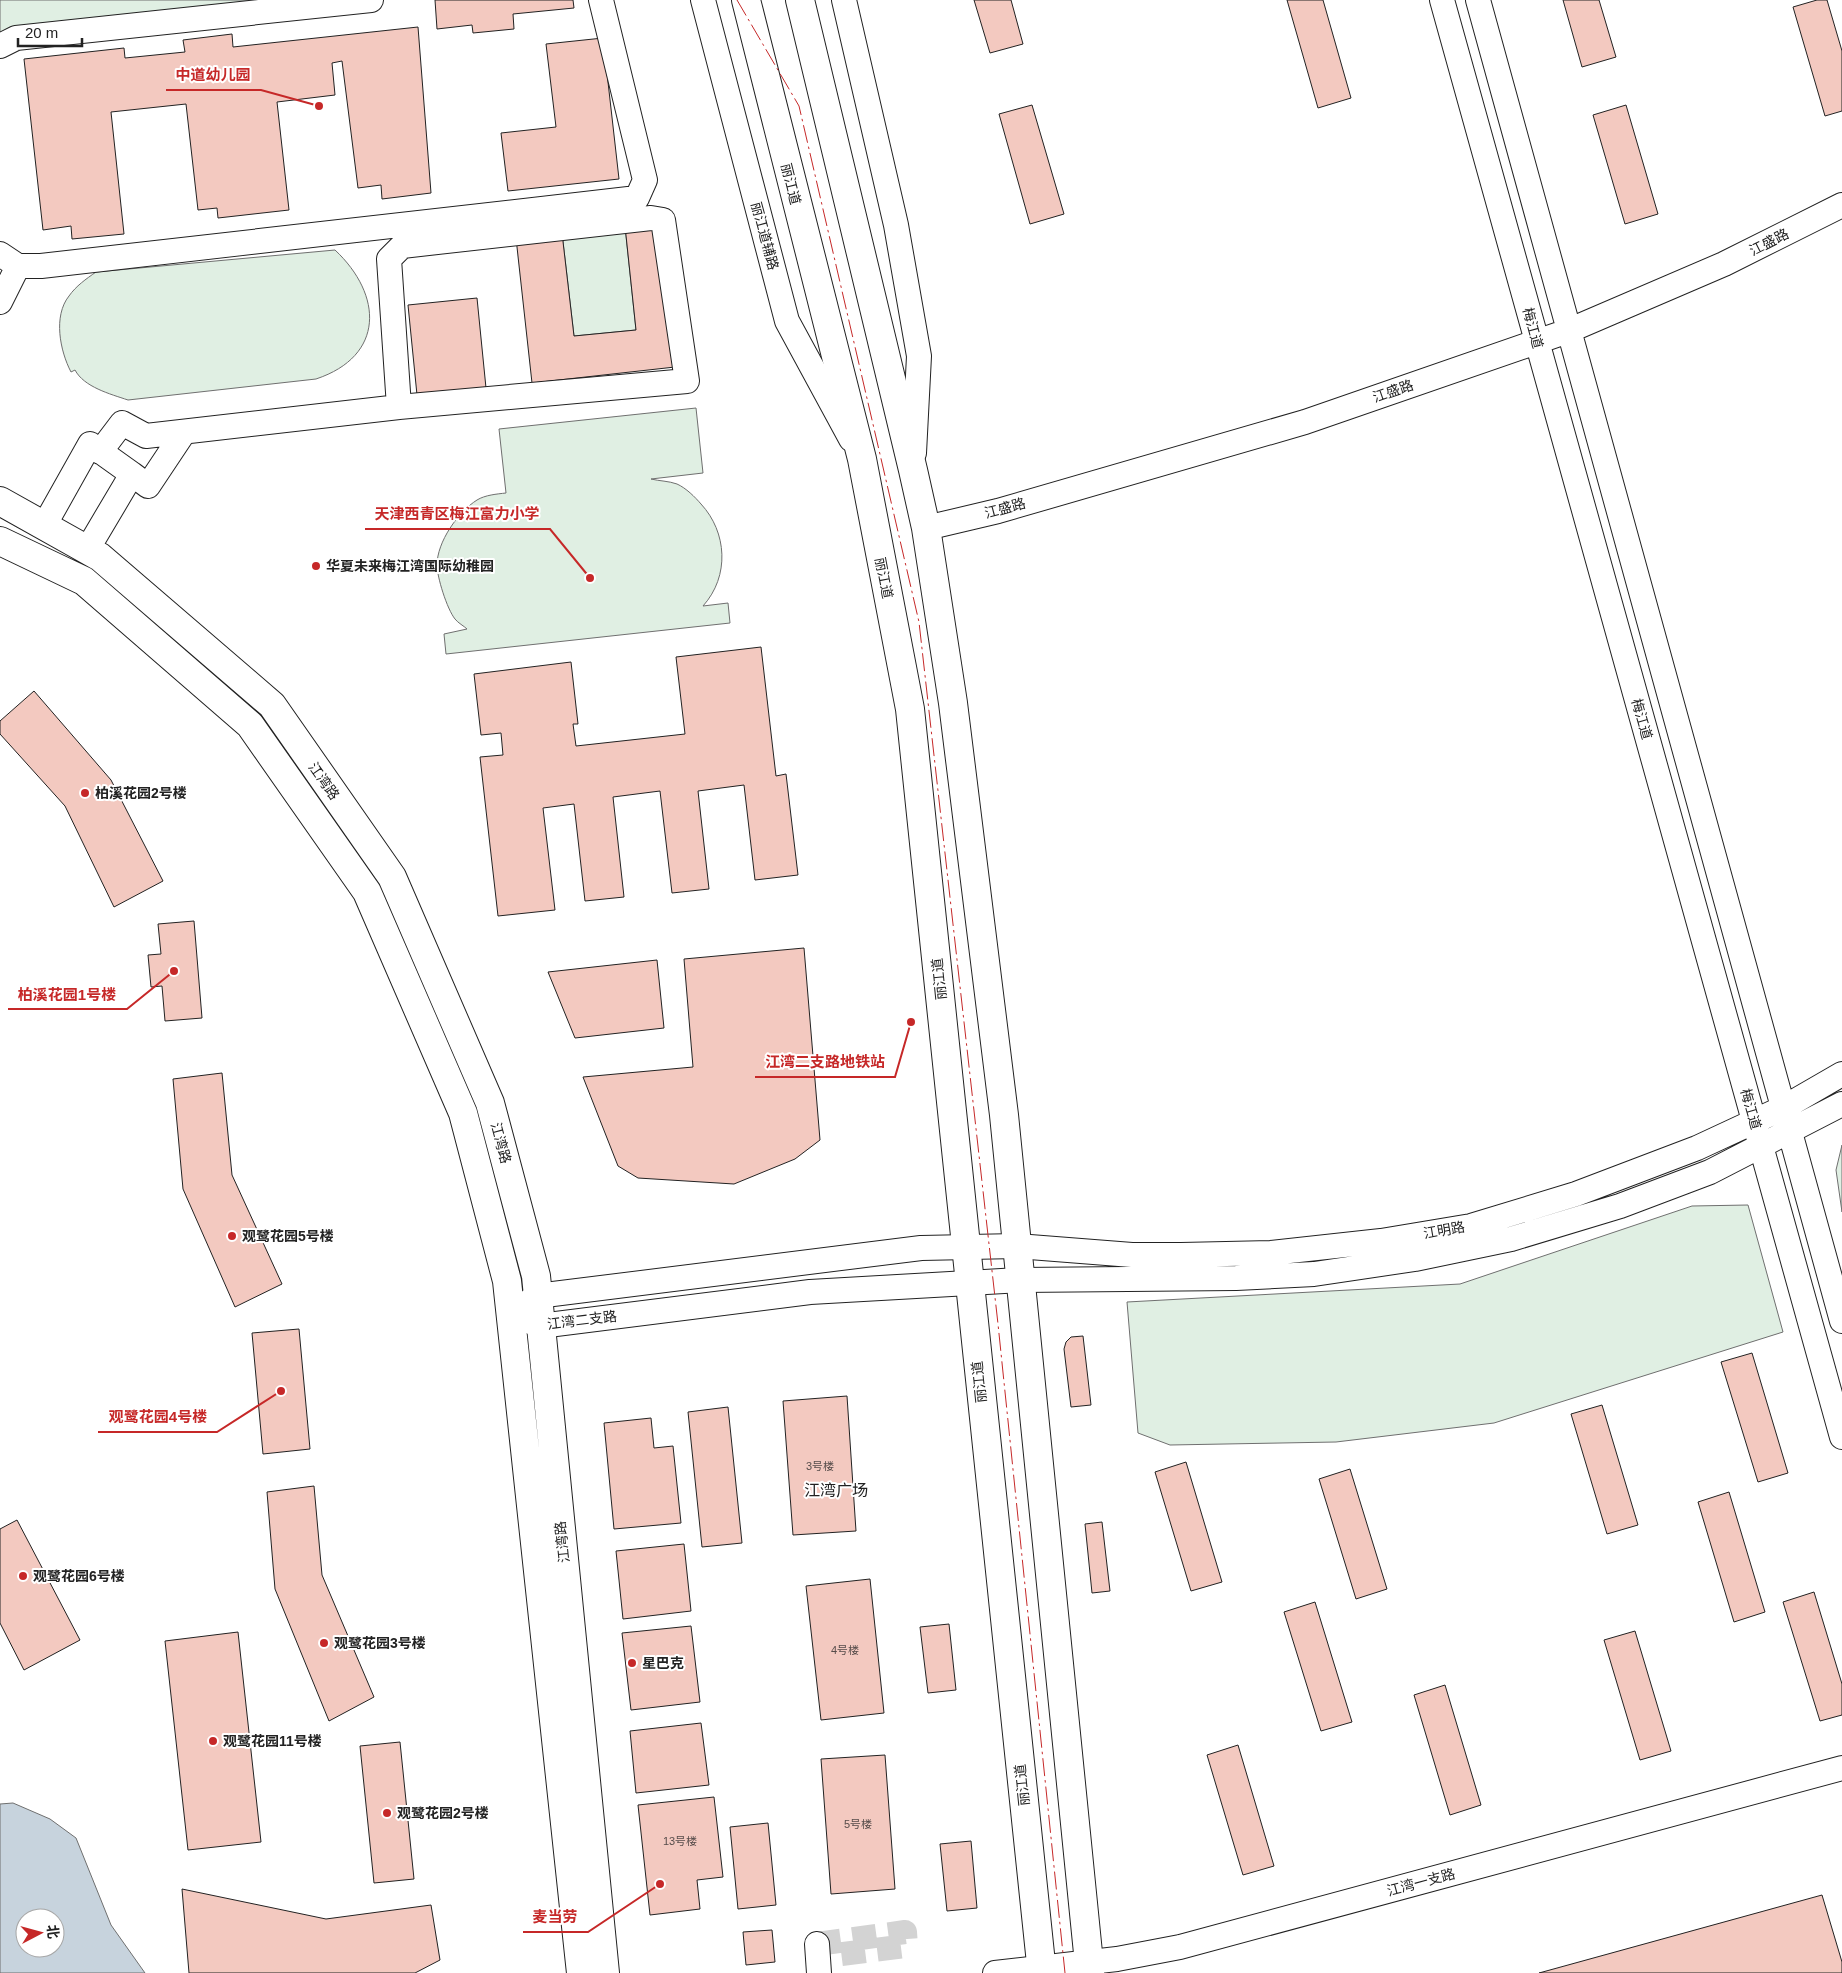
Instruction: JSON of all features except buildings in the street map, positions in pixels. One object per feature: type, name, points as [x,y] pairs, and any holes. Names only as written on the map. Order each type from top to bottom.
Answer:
[{"type":"main road","name":"丽江道","points":[[746,0],[862,459],[910,709],[1042,1971]]},
{"type":"main road","points":[[800,0],[926,528],[953,703],[1004,1115],[1089,1968]]},
{"type":"main road","name":"江湾路","points":[[0,501],[100,557],[272,705],[392,878],[490,1104],[536,1276],[536,1296],[605,1973]]},
{"type":"main road","name":"江湾路","points":[[0,541],[84,581],[250,725],[367,892],[463,1113],[507,1281],[581,1973]]},
{"type":"street","points":[[0,46],[16,38],[371,0]]},
{"type":"street","points":[[0,302],[9,260],[41,266],[637,198],[645,180],[601,0]]},
{"type":"street","name":"丽江道辅路","points":[[703,0],[787,321],[862,459]]},
{"type":"street","points":[[844,0],[896,225],[919,356],[913,470]]},
{"type":"street","name":"梅江道","points":[[1442,0],[1842,1437]]},
{"type":"street","points":[[1478,0],[1842,1321]]},
{"type":"street","name":"江盛路","points":[[926,528],[998,511],[1305,422],[1537,342],[1568,331],[1724,264],[1842,205]]},
{"type":"street","points":[[100,452],[122,423],[146,436],[399,408],[687,381],[663,220],[651,218],[402,246],[389,259],[399,408]]},
{"type":"street","points":[[44,526],[90,444],[148,486],[184,432]]},
{"type":"street","points":[[87,550],[132,474]]},
{"type":"street","name":"江明路","points":[[1017,1246],[1132,1254],[1270,1253],[1390,1240],[1471,1226],[1576,1194],[1698,1148],[1783,1108],[1842,1074]]},
{"type":"street","name":"江明路","points":[[1020,1280],[1246,1278],[1314,1274],[1415,1259],[1511,1239],[1620,1206],[1710,1172],[1791,1132],[1842,1104]]},
{"type":"street","points":[[510,1314],[536,1296],[921,1248],[1017,1246]]},
{"type":"street","name":"江湾二支路","points":[[510,1314],[540,1326],[810,1292],[1020,1280]]},
{"type":"street","name":"江湾一支路","points":[[995,1973],[1089,1968],[1180,1947],[1842,1768]]},
{"type":"street","points":[[817,1944],[819,1973]]},
{"type":"green space","points":[[0,0],[299,0],[0,33]]},
{"type":"green space","points":[[625,226],[636,330],[574,336],[562,233]]},
{"type":"green space","points":[[335,250],[351,268],[362,286],[368,305],[369,323],[365,340],[355,355],[339,369],[316,379],[128,400],[91,385],[79,376],[75,370],[71,372],[67,364],[61,344],[61,313],[64,304],[72,292],[96,272]]},
{"type":"green space","points":[[696,408],[703,473],[651,479],[671,482],[687,490],[710,515],[720,541],[722,554],[721,568],[712,594],[703,606],[728,603],[730,623],[446,654],[444,634],[467,629],[455,619],[446,601],[437,570],[438,556],[450,528],[470,505],[484,497],[506,493],[499,429]]},
{"type":"green space","points":[[1842,1145],[1842,1212],[1836,1170]]},
{"type":"green space","points":[[1748,1205],[1783,1332],[1494,1423],[1336,1442],[1170,1445],[1138,1433],[1127,1302],[1460,1284],[1692,1206]]},
{"type":"shaded area","points":[[13,1803],[50,1819],[76,1838],[111,1925],[145,1973],[0,1973],[0,1804]]},
{"type":"tunnel","points":[[817,1944],[905,1932],[906,1946],[818,1957]]},
{"type":"power","points":[[737,0],[799,106],[919,622],[998,1324],[1065,1973]]},
{"type":"place","name":"中道幼儿园","points":[[319,106]]},
{"type":"place","name":"华夏未来梅江湾国际幼稚园","points":[[316,566]]},
{"type":"place","name":"天津西青区梅江富力小学","points":[[590,578]]},
{"type":"place","name":"柏溪花园2号楼","points":[[85,793]]},
{"type":"place","name":"柏溪花园1号楼","points":[[174,971]]},
{"type":"place","name":"江湾二支路地铁站","points":[[911,1022]]},
{"type":"place","name":"观鹭花园5号楼","points":[[232,1236]]},
{"type":"place","name":"观鹭花园4号楼","points":[[281,1391]]},
{"type":"place","name":"观鹭花园6号楼","points":[[23,1576]]},
{"type":"place","name":"观鹭花园3号楼","points":[[324,1643]]},
{"type":"place","name":"星巴克","points":[[632,1663]]},
{"type":"place","name":"观鹭花园11号楼","points":[[213,1741]]},
{"type":"place","name":"观鹭花园2号楼","points":[[387,1813]]},
{"type":"place","name":"麦当劳","points":[[660,1884]]},
{"type":"district","name":"江湾广场","points":[[836,1490]]}]
